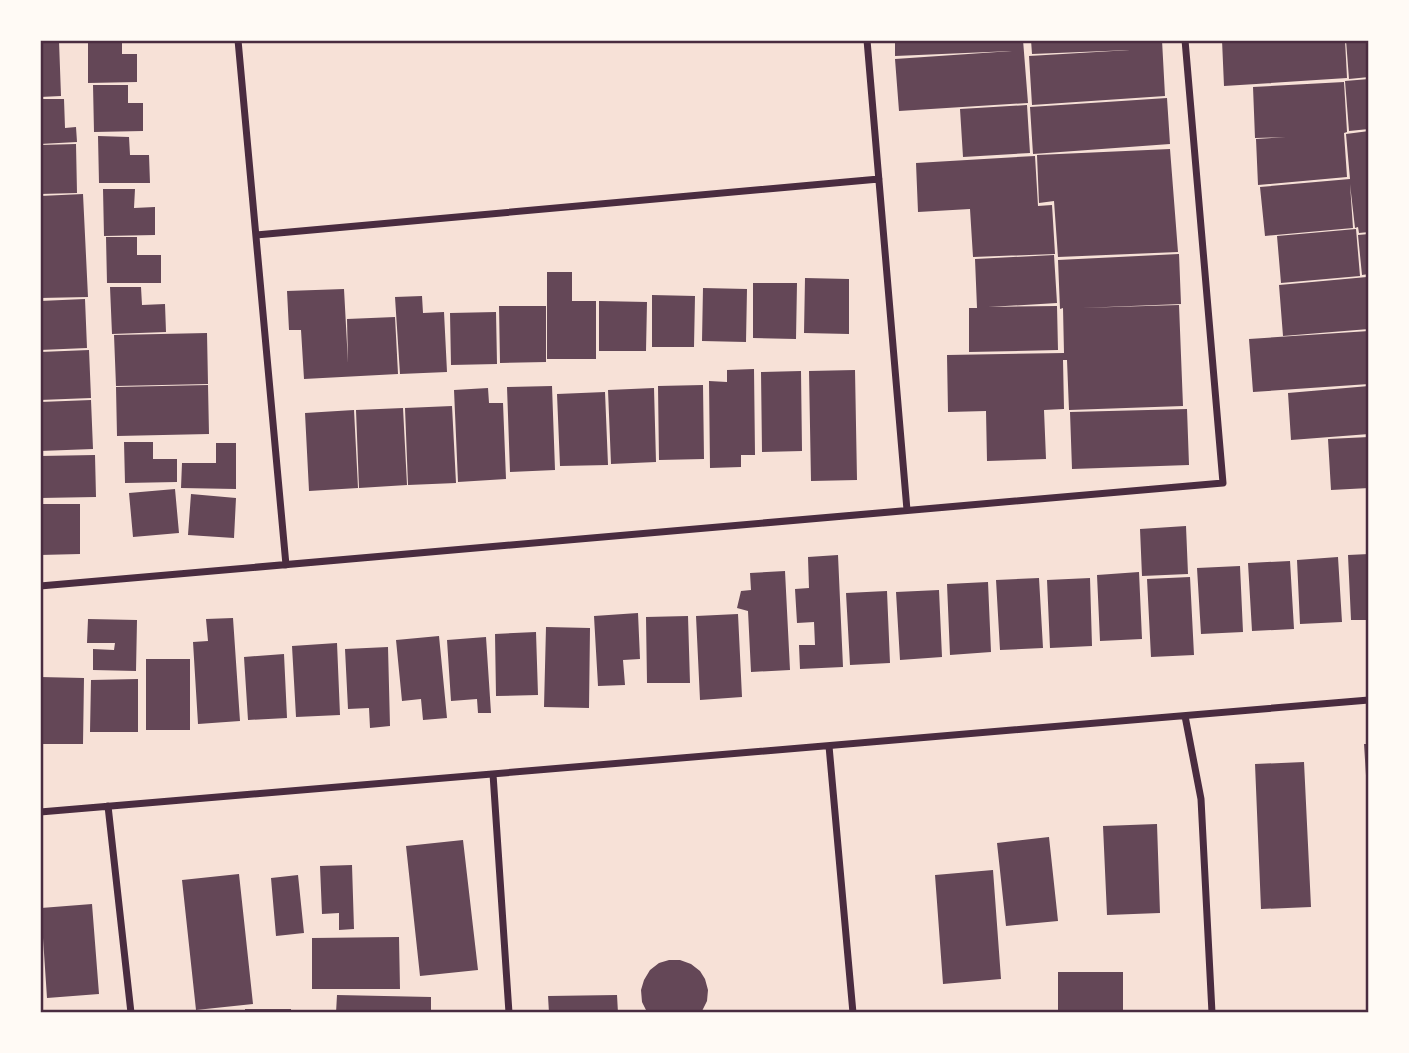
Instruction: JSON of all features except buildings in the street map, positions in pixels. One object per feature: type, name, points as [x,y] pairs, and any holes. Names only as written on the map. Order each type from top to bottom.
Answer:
[{"type":"street","points":[[238,40],[286,565]]},
{"type":"street","points":[[867,40],[907,510]]},
{"type":"street","points":[[40,586],[1223,483],[1185,40]]},
{"type":"street","points":[[256,235],[879,179]]},
{"type":"street","points":[[40,812],[1369,700]]},
{"type":"street","points":[[1185,716],[1201,799],[1212,1013]]},
{"type":"street","points":[[829,746],[853,1013]]},
{"type":"street","points":[[493,774],[509,1013]]},
{"type":"street","points":[[108,807],[131,1013]]}]
